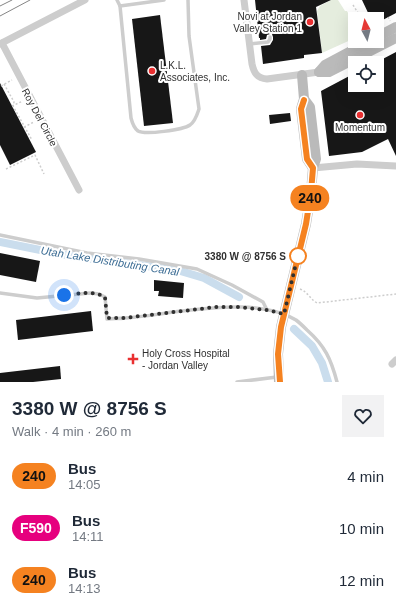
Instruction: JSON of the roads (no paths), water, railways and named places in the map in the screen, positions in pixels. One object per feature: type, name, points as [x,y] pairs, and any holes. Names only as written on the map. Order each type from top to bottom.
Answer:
[{"type":"street","points":[[1,44],[85,0]]},
{"type":"street","points":[[244,0],[253,67],[260,78],[267,79],[329,72],[396,38]]},
{"type":"street","points":[[384,33],[396,27]]},
{"type":"street","name":"Roy Del Circle","points":[[1,44],[79,190]]},
{"type":"street","points":[[319,72],[325,65],[357,48]]},
{"type":"street","points":[[279,379],[279,345],[281,327],[309,207],[313,168],[307,159],[301,109],[304,100],[302,75]]},
{"type":"street","points":[[313,168],[357,164],[396,166]]},
{"type":"lane","points":[[117,0],[120,6],[131,118],[136,130],[141,133],[156,133],[185,128],[190,125],[197,116],[199,110],[189,36],[188,0]]},
{"type":"lane","points":[[120,6],[164,0]]},
{"type":"lane","points":[[250,44],[268,42],[270,37]]},
{"type":"lane","points":[[0,235],[87,253],[139,259],[197,269],[232,285],[263,302],[267,310]]},
{"type":"lane","points":[[0,293],[37,298],[90,292],[99,294],[105,297],[107,318],[124,318],[216,307],[238,307],[267,310],[284,314],[297,321],[319,342],[326,352],[337,382]]},
{"type":"lane","points":[[237,382],[279,379]]},
{"type":"waterway","name":"Utah Lake Distributing Canal","points":[[0,242],[70,256],[177,270],[204,278],[239,297]]},
{"type":"waterway","name":"Utah Lake Distributing Canal","points":[[294,329],[312,346],[322,363],[328,382]]},
{"type":"tram line","points":[[0,6],[12,0]]},
{"type":"tram line","points":[[0,16],[30,0]]},
{"type":"place","name":"Novi at Jordan Valley Station 1","points":[[310,22]]},
{"type":"place","name":"L.K.L. Associates, Inc.","points":[[152,71]]},
{"type":"place","name":"Momentum","points":[[360,115]]},
{"type":"place","name":"3380 W @ 8756 S","points":[[298,256]]},
{"type":"place","name":"Holy Cross Hospital - Jordan Valley","points":[[133,359]]}]
